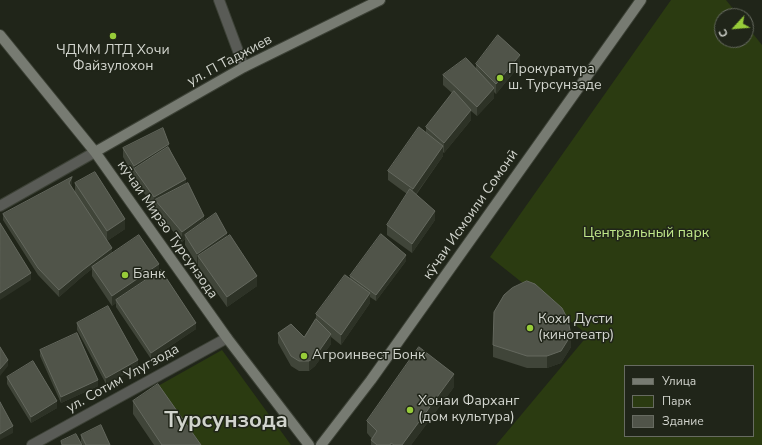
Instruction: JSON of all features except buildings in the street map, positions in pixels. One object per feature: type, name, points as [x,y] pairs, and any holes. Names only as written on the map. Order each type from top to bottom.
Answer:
[{"type":"street","points":[[219,0],[244,67]]},
{"type":"street","name":"ул. П Таджиев","points":[[95,152],[244,67],[380,0]]},
{"type":"street","name":"кӯчаи Исмоили Сомонӣ","points":[[321,445],[371,380],[641,0]]},
{"type":"street","name":"кӯчаи Мирзо Турсунзода","points":[[0,35],[95,152],[227,338],[309,445]]},
{"type":"street","points":[[0,206],[95,152]]},
{"type":"street","name":"ул. Сотим Улугзода","points":[[32,445],[227,338]]},
{"type":"green space","name":"Центральный парк","points":[[671,0],[726,0],[732,8],[714,8],[714,48],[754,48],[754,35],[762,45],[762,445],[496,445],[588,335],[490,257]]},
{"type":"green space","points":[[222,350],[291,445],[197,445],[158,386]]},
{"type":"place","name":"ЧДММ ЛТД Хочи Файзулохон","points":[[113,36]]},
{"type":"place","name":"Прокуратура ш. Турсунзаде","points":[[500,78]]},
{"type":"place","name":"Банк","points":[[125,275]]},
{"type":"place","name":"Кохи Дусти (кинотеатр)","points":[[530,328]]},
{"type":"place","name":"Агроинвест Бонк","points":[[304,356]]},
{"type":"place","name":"Хонаи Фарханг (дом культура)","points":[[410,410]]},
{"type":"district","name":"Турсунзода","points":[[226,422]]}]
